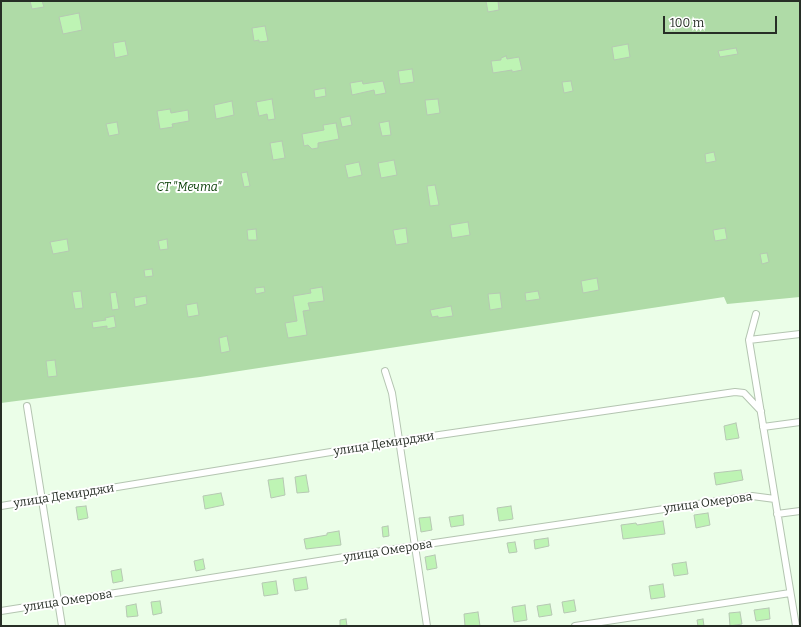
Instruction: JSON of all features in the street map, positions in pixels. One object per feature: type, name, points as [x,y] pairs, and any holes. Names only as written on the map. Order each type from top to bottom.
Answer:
[{"type":"street","points":[[756,314],[749,340],[796,626]]},
{"type":"street","points":[[749,340],[800,334]]},
{"type":"street","points":[[385,371],[392,393],[426,626]]},
{"type":"street","name":"улица Демирджи","points":[[1,506],[398,441],[735,392],[744,393],[760,412]]},
{"type":"street","points":[[27,406],[62,626]]},
{"type":"street","points":[[763,427],[800,422]]},
{"type":"street","name":"улица Омерова","points":[[1,611],[414,546],[752,496],[775,499]]},
{"type":"street","points":[[777,514],[800,511]]},
{"type":"street","points":[[575,626],[790,593]]},
{"type":"green space","name":"СТ \"Мечта\"","points":[[1,1],[800,1],[800,297],[727,304],[724,297],[200,377],[1,403]]},
{"type":"building","points":[[30,1],[42,1],[44,7],[32,9]]},
{"type":"building","points":[[486,1],[498,1],[499,10],[488,12]]},
{"type":"building","points":[[79,13],[82,30],[63,34],[59,17]]},
{"type":"building","points":[[265,26],[268,41],[254,41],[252,28]]},
{"type":"building","points":[[125,41],[128,55],[115,58],[113,43]]},
{"type":"building","points":[[628,44],[630,57],[614,60],[612,47]]},
{"type":"building","points":[[736,48],[738,54],[720,57],[718,51]]},
{"type":"building","points":[[506,56],[507,59],[519,57],[522,70],[493,73],[491,61],[501,60],[501,58]]},
{"type":"building","points":[[412,69],[414,82],[400,84],[398,71]]},
{"type":"building","points":[[362,81],[363,84],[383,81],[386,93],[375,95],[374,90],[352,95],[350,83]]},
{"type":"building","points":[[571,81],[573,91],[564,93],[562,82]]},
{"type":"building","points":[[325,88],[326,96],[315,98],[314,90]]},
{"type":"building","points":[[272,99],[275,119],[268,120],[267,114],[259,116],[256,102]]},
{"type":"building","points":[[438,99],[440,113],[427,115],[425,100]]},
{"type":"building","points":[[232,101],[234,115],[216,119],[214,105]]},
{"type":"building","points":[[170,109],[171,113],[188,110],[189,121],[172,124],[173,127],[160,129],[157,111]]},
{"type":"building","points":[[350,116],[352,125],[342,127],[340,118]]},
{"type":"building","points":[[389,121],[391,135],[382,136],[379,123]]},
{"type":"building","points":[[117,122],[119,134],[109,136],[106,124]]},
{"type":"building","points":[[336,123],[339,139],[318,143],[318,148],[312,149],[308,145],[304,146],[302,134],[324,130],[323,125]]},
{"type":"building","points":[[282,141],[285,158],[273,160],[270,143]]},
{"type":"building","points":[[714,152],[716,161],[706,163],[705,154]]},
{"type":"building","points":[[394,160],[397,175],[381,178],[378,163]]},
{"type":"building","points":[[359,162],[362,175],[348,178],[345,165]]},
{"type":"building","points":[[247,172],[250,186],[244,187],[241,173]]},
{"type":"building","points":[[435,185],[439,205],[430,206],[427,186]]},
{"type":"building","points":[[468,222],[470,235],[452,238],[450,225]]},
{"type":"building","points":[[406,228],[408,243],[396,245],[393,230]]},
{"type":"building","points":[[725,228],[727,239],[715,241],[713,230]]},
{"type":"building","points":[[256,229],[257,240],[248,240],[247,230]]},
{"type":"building","points":[[67,239],[69,251],[53,254],[50,242]]},
{"type":"building","points":[[167,239],[168,249],[160,250],[158,241]]},
{"type":"building","points":[[767,253],[769,262],[762,264],[760,254]]},
{"type":"building","points":[[152,269],[153,276],[145,277],[144,270]]},
{"type":"building","points":[[597,278],[599,290],[583,293],[581,281]]},
{"type":"building","points":[[264,287],[265,292],[256,294],[255,288]]},
{"type":"building","points":[[322,287],[324,301],[308,303],[310,310],[303,311],[307,335],[288,338],[285,323],[297,321],[293,296],[311,293],[310,289]]},
{"type":"building","points":[[81,291],[83,308],[75,309],[72,292]]},
{"type":"building","points":[[538,291],[540,299],[526,301],[525,293]]},
{"type":"building","points":[[116,292],[119,309],[112,310],[110,293]]},
{"type":"building","points":[[500,293],[502,308],[490,310],[488,294]]},
{"type":"building","points":[[146,296],[147,304],[135,307],[134,298]]},
{"type":"building","points":[[197,303],[199,315],[188,317],[186,305]]},
{"type":"building","points":[[451,306],[453,316],[438,318],[438,316],[432,317],[430,310]]},
{"type":"building","points":[[114,316],[116,327],[107,329],[107,326],[93,328],[92,322],[106,320],[105,318]]},
{"type":"building","points":[[227,336],[230,351],[221,353],[219,338]]},
{"type":"building","points":[[55,360],[57,376],[48,377],[46,361]]},
{"type":"building","points":[[736,423],[739,438],[726,440],[724,426]]},
{"type":"building","points":[[741,470],[743,480],[716,485],[714,473]]},
{"type":"building","points":[[306,475],[309,492],[297,493],[295,477]]},
{"type":"building","points":[[283,478],[285,495],[271,498],[268,480]]},
{"type":"building","points":[[221,493],[224,505],[205,509],[203,496]]},
{"type":"building","points":[[86,506],[88,518],[78,520],[76,507]]},
{"type":"building","points":[[511,506],[513,519],[499,521],[497,508]]},
{"type":"building","points":[[708,513],[710,525],[696,528],[694,515]]},
{"type":"building","points":[[463,515],[464,525],[451,527],[449,517]]},
{"type":"building","points":[[430,517],[432,530],[421,532],[419,518]]},
{"type":"building","points":[[663,521],[665,534],[623,539],[621,525],[636,523],[637,525]]},
{"type":"building","points":[[388,526],[389,536],[383,537],[382,527]]},
{"type":"building","points":[[339,531],[341,545],[306,549],[304,539],[327,535],[327,533]]},
{"type":"building","points":[[548,538],[549,546],[535,549],[534,540]]},
{"type":"building","points":[[515,542],[517,552],[509,553],[507,543]]},
{"type":"building","points":[[435,555],[437,568],[427,570],[425,557]]},
{"type":"building","points":[[203,559],[205,569],[196,571],[194,561]]},
{"type":"building","points":[[686,562],[688,574],[674,576],[672,564]]},
{"type":"building","points":[[121,569],[123,581],[113,583],[111,571]]},
{"type":"building","points":[[306,577],[308,589],[295,591],[293,579]]},
{"type":"building","points":[[276,581],[278,594],[264,596],[262,583]]},
{"type":"building","points":[[663,584],[665,597],[651,599],[649,586]]},
{"type":"building","points":[[574,600],[576,611],[564,613],[562,602]]},
{"type":"building","points":[[160,601],[162,613],[153,615],[151,602]]},
{"type":"building","points":[[136,604],[138,616],[127,617],[126,606]]},
{"type":"building","points":[[550,604],[552,615],[539,617],[537,606]]},
{"type":"building","points":[[525,605],[527,620],[514,622],[512,607]]},
{"type":"building","points":[[769,608],[770,619],[756,621],[754,610]]},
{"type":"building","points":[[478,612],[480,626],[465,626],[464,614]]},
{"type":"building","points":[[740,612],[742,624],[730,626],[729,613]]},
{"type":"building","points":[[346,619],[347,626],[340,626],[340,620]]},
{"type":"building","points":[[703,619],[704,626],[698,626],[697,620]]}]
